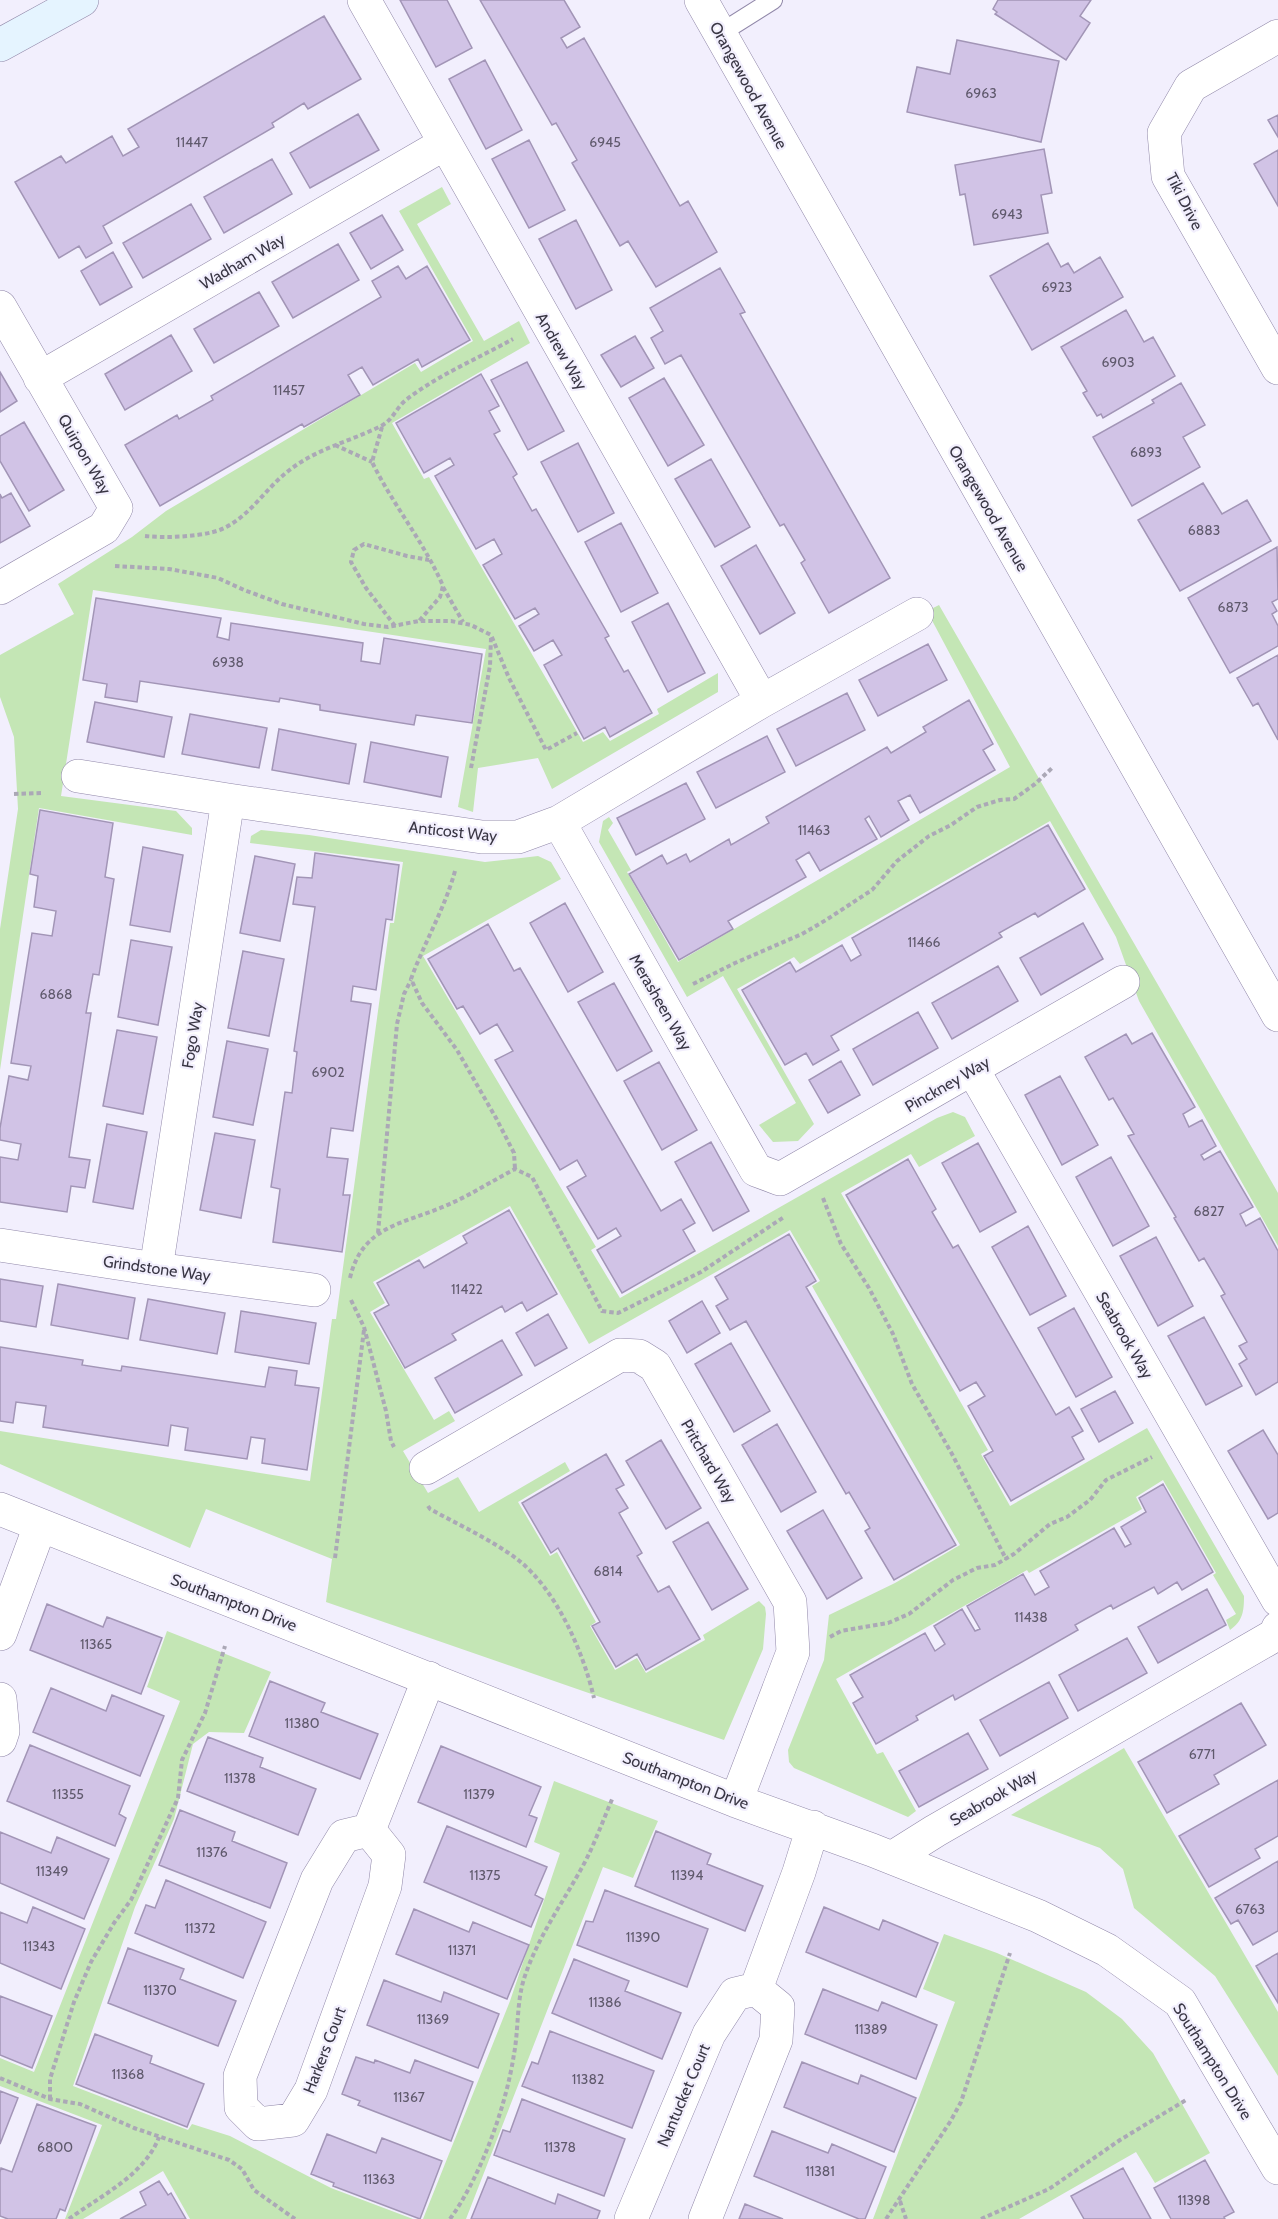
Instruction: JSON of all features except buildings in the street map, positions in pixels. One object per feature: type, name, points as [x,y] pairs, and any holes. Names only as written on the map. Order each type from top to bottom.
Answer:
[{"type":"main road","points":[[0,45],[82,0]]},
{"type":"street","name":"Andrew Way","points":[[364,0],[762,701]]},
{"type":"street","name":"Orangewood Avenue","points":[[701,0],[1278,1015]]},
{"type":"street","name":"Tiki Drive","points":[[1278,36],[1191,86],[1164,133],[1168,176],[1278,368]]},
{"type":"street","name":"Wadham Way","points":[[40,378],[444,144]]},
{"type":"street","name":"Quirpon Way","points":[[0,307],[116,508],[104,528],[0,588]]},
{"type":"street","name":"Anticost Way","points":[[78,776],[228,801],[458,834],[518,837],[559,822],[762,701],[917,614]]},
{"type":"street","name":"Fogo Way","points":[[156,1269],[228,801]]},
{"type":"street","name":"Merasheen Way","points":[[559,822],[756,1170],[768,1176]]},
{"type":"street","name":"Pinckney Way","points":[[768,1176],[780,1179],[1123,982]]},
{"type":"street","name":"Seabrook Way","points":[[973,1070],[1278,1600]]},
{"type":"street","name":"Grindstone Way","points":[[0,1245],[314,1290]]},
{"type":"street","name":"Pritchard Way","points":[[426,1468],[620,1355],[639,1356],[655,1366],[790,1602],[793,1652],[736,1800]]},
{"type":"street","name":"Southampton Drive","points":[[0,1509],[736,1800],[813,1827],[1038,1916],[1107,1950],[1180,2002],[1278,2168]]},
{"type":"street","points":[[0,1634],[40,1526]]},
{"type":"street","name":"Seabrook Way","points":[[892,1858],[1275,1635],[1278,1628]]},
{"type":"street","points":[[369,1830],[429,1678]]},
{"type":"street","points":[[0,1700],[3,1731],[0,1740]]},
{"type":"street","points":[[705,2219],[776,2040],[778,2007],[756,1989],[800,1872],[813,1827]]},
{"type":"street","name":"Harkers Court","points":[[369,1830],[388,1855],[385,1886],[311,2090],[293,2120],[258,2124],[241,2107],[240,2076],[317,1880],[344,1836],[369,1830]]},
{"type":"street","name":"Nantucket Court","points":[[630,2219],[709,2034],[735,1994],[756,1989]]},
{"type":"lane","points":[[719,34],[773,0]]},
{"type":"path","points":[[142,536],[163,538],[214,532],[252,508],[287,472],[316,452],[382,426],[394,416],[404,401],[546,322]]},
{"type":"path","points":[[372,462],[382,426]]},
{"type":"path","points":[[335,445],[372,462],[464,623]]},
{"type":"path","points":[[395,626],[356,573],[351,562],[354,550],[364,544],[430,560]]},
{"type":"path","points":[[114,559],[110,565],[170,569],[218,578],[282,604],[364,624],[388,627],[419,621],[464,623],[491,634],[509,678],[546,750],[577,733]]},
{"type":"path","points":[[419,621],[440,597],[442,586]]},
{"type":"path","points":[[471,768],[490,666],[491,634]]},
{"type":"path","points":[[661,1002],[710,975],[802,934],[826,920],[872,890],[897,861],[929,836],[951,825],[977,807],[1000,800],[1014,799],[1052,768]]},
{"type":"path","points":[[378,1233],[398,1024],[404,994],[451,884],[457,862],[458,834]]},
{"type":"path","points":[[411,979],[422,1003],[457,1050],[496,1118],[514,1153],[515,1169]]},
{"type":"path","points":[[334,1558],[364,1327]]},
{"type":"path","points":[[826,1639],[841,1631],[888,1623],[909,1614],[953,1580],[977,1569],[995,1565],[1014,1554],[1050,1524],[1067,1516],[1090,1500],[1106,1480],[1186,1440]]},
{"type":"path","points":[[51,2099],[50,2079],[74,2002],[91,1962],[114,1923],[131,1900],[178,1798],[182,1760],[205,1713],[225,1646]]},
{"type":"path","points":[[450,2219],[477,2169],[500,2114],[510,2078],[525,1974],[586,1859],[613,1797]]},
{"type":"path","points":[[886,2219],[961,2102],[1010,1953]]},
{"type":"path","points":[[0,2078],[51,2099],[80,2104],[134,2128],[229,2160],[242,2169],[255,2190],[295,2219]]},
{"type":"path","points":[[981,2219],[1049,2189],[1120,2140],[1186,2100]]},
{"type":"path","points":[[69,2219],[130,2176],[154,2150],[159,2137]]},
{"type":"path","points":[[900,2200],[906,2219]]},
{"type":"green space","points":[[442,187],[451,204],[417,224],[484,341],[519,321],[530,343],[392,423],[424,479],[429,477],[583,742],[603,732],[610,741],[659,714],[657,709],[718,673],[718,692],[552,789],[538,758],[478,768],[473,812],[458,807],[486,649],[93,590],[61,796],[176,811],[192,828],[192,835],[39,808],[0,1070],[0,929],[18,809],[14,737],[0,697],[0,655],[74,614],[58,584],[132,537],[166,511],[415,363],[421,372],[473,341],[399,211]]},
{"type":"green space","points":[[939,605],[1278,1193],[1278,1246],[1139,1001],[1116,937],[1050,821],[800,964],[794,957],[737,989],[814,1124],[798,1141],[773,1142],[759,1125],[796,1103],[723,976],[687,997],[599,842],[603,821],[609,817],[613,823],[608,830],[631,870],[627,872],[678,962],[1010,767],[927,611]]},
{"type":"green space","points":[[261,830],[309,835],[485,862],[538,856],[551,862],[561,879],[423,956],[596,1247],[591,1250],[620,1298],[937,1118],[953,1112],[965,1117],[975,1136],[919,1167],[911,1154],[841,1193],[988,1450],[981,1454],[1010,1506],[1147,1428],[1244,1596],[1243,1611],[1238,1623],[1230,1630],[1226,1620],[1236,1614],[1213,1575],[1216,1573],[1163,1480],[1136,1497],[1142,1509],[1029,1573],[1027,1570],[836,1679],[877,1754],[883,1752],[916,1811],[908,1817],[794,1768],[789,1762],[788,1750],[824,1660],[829,1615],[895,1583],[960,1545],[812,1286],[820,1281],[790,1230],[589,1344],[510,1206],[373,1282],[385,1303],[370,1312],[434,1420],[449,1411],[455,1421],[403,1451],[428,1493],[458,1477],[479,1512],[565,1462],[570,1471],[518,1502],[550,1556],[557,1552],[596,1622],[590,1626],[615,1670],[637,1658],[646,1673],[705,1640],[703,1635],[759,1601],[765,1607],[763,1649],[724,1740],[326,1602],[332,1559],[206,1509],[190,1548],[0,1464],[0,1431],[310,1481],[332,1319],[336,1319],[390,923],[394,923],[403,862],[250,843],[251,836]]},
{"type":"green space","points":[[167,1631],[271,1672],[244,1733],[209,1732],[193,1744],[174,1819],[135,1907],[73,2086],[188,2130],[192,2124],[230,2136],[331,2188],[413,2219],[190,2219],[163,2171],[83,2219],[65,2219],[102,2125],[0,2086],[0,2058],[34,2072],[180,1701],[147,1687]]},
{"type":"green space","points":[[1124,1748],[1278,2012],[1278,2076],[1215,1976],[1134,1908],[1123,1869],[1100,1848],[1011,1815]]},
{"type":"green space","points":[[554,1781],[658,1821],[633,1878],[603,1867],[466,2219],[423,2219],[510,2001],[560,1853],[534,1842]]},
{"type":"green space","points":[[944,1934],[997,1953],[1086,1992],[1122,2019],[1153,2053],[1210,2153],[1155,2183],[1136,2152],[1019,2219],[873,2219],[955,2002],[923,1989]]}]
